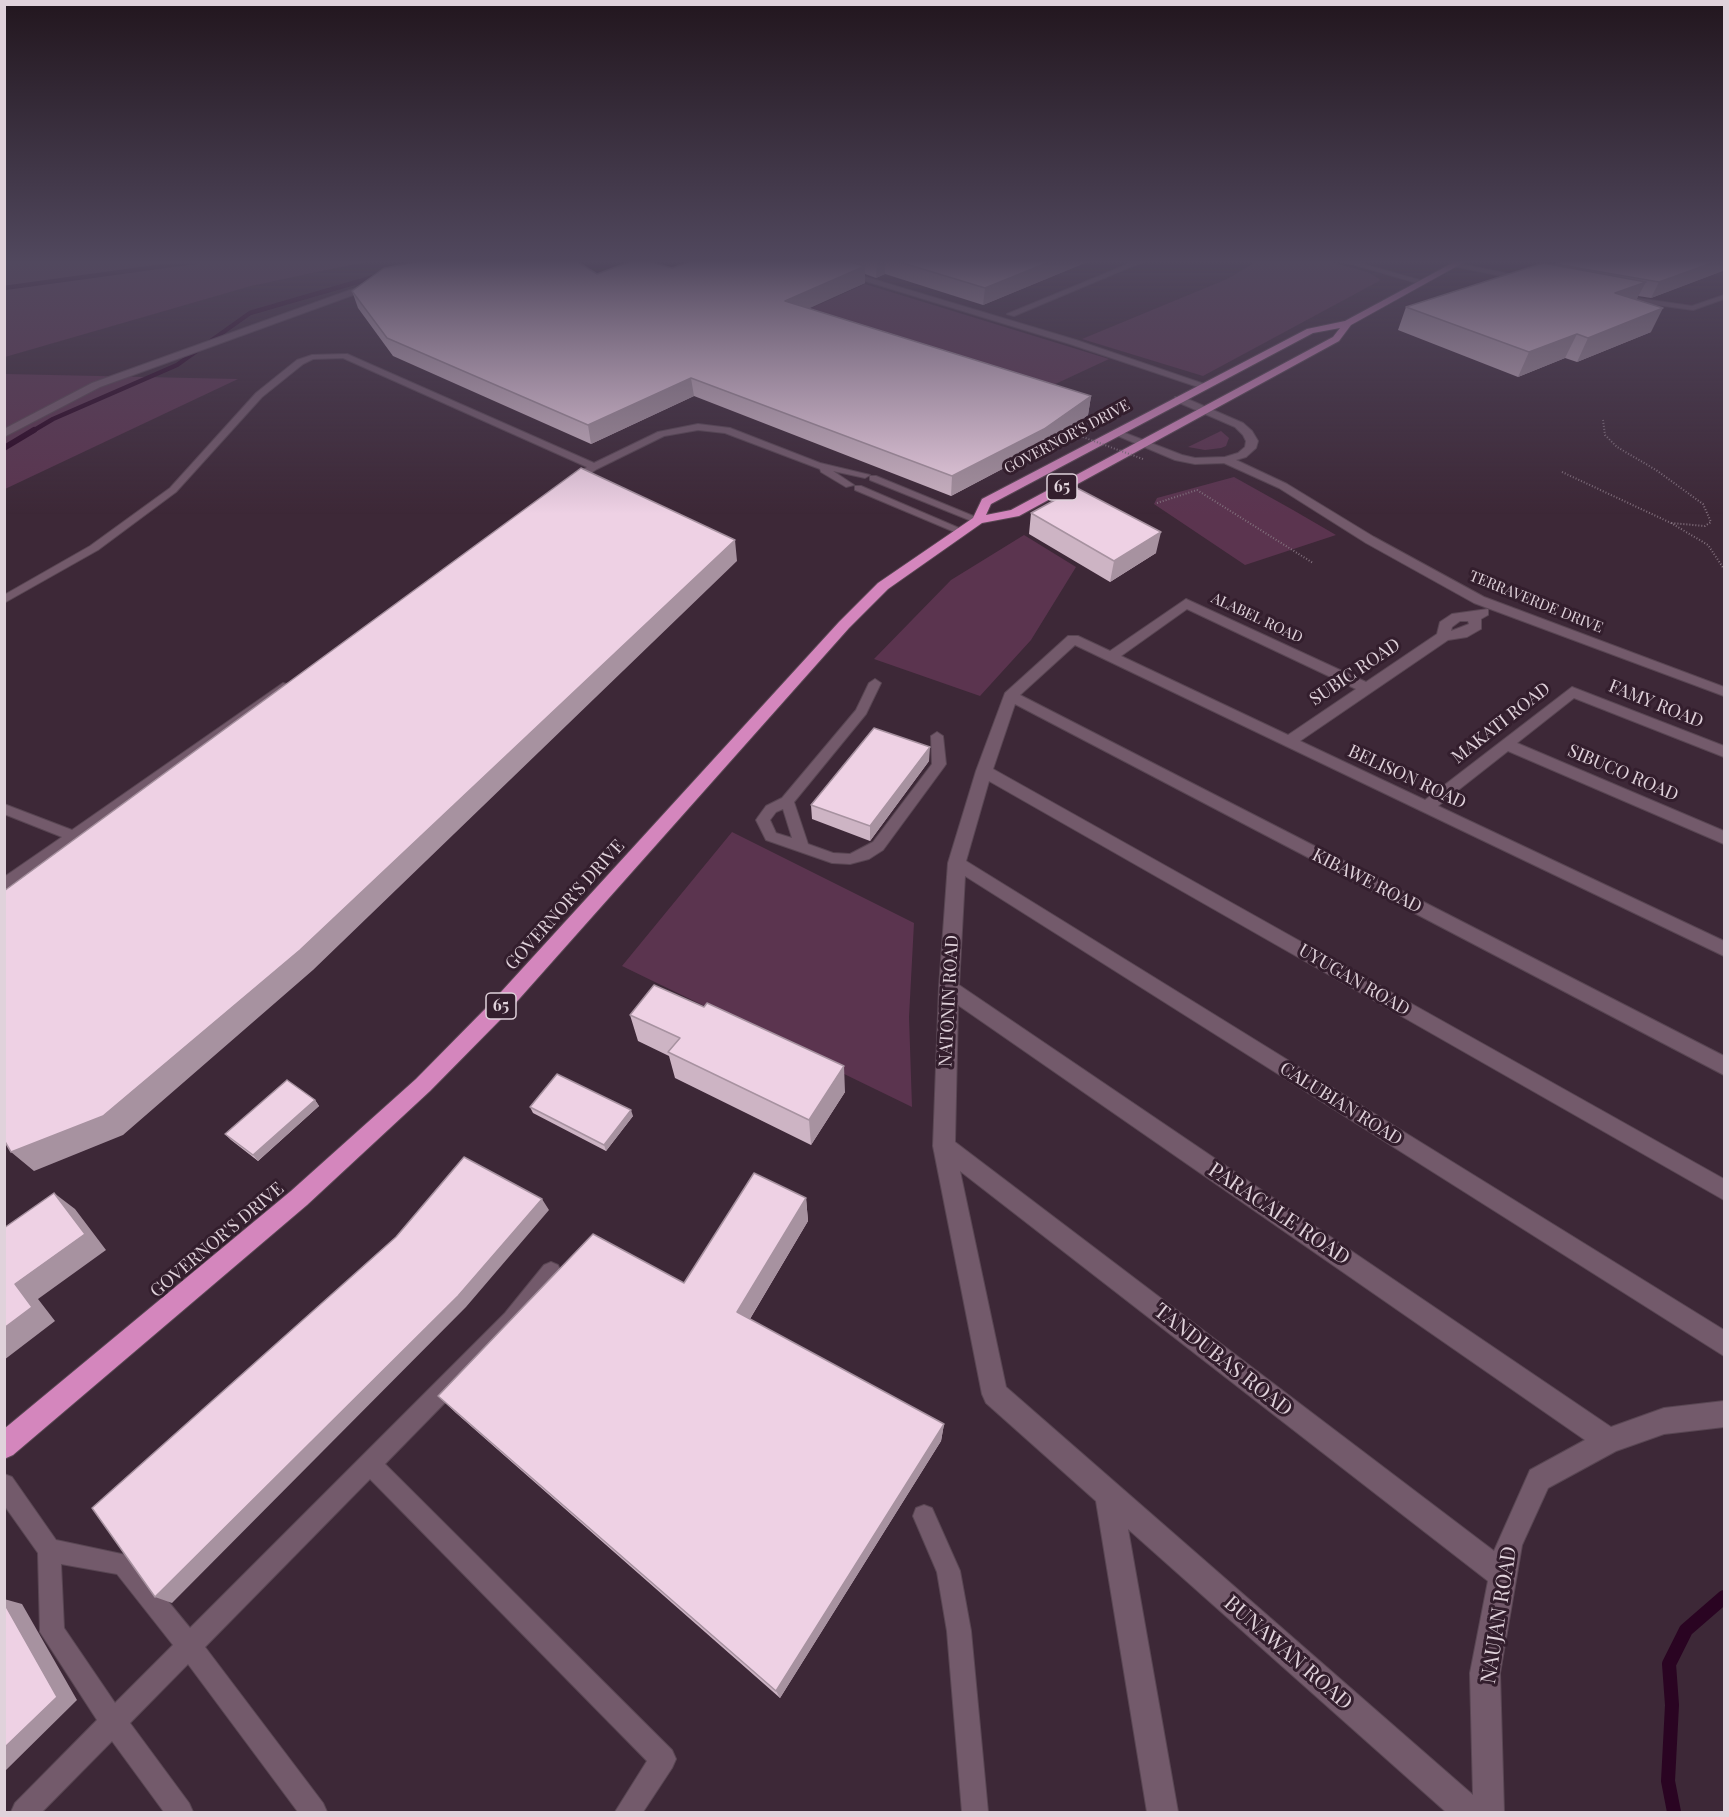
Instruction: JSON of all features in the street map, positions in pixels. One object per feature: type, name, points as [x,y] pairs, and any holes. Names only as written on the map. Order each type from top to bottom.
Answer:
[{"type":"highway","name":"GOVERNOR'S DRIVE","points":[[978,520],[986,502],[1284,345]]},
{"type":"highway","name":"GOVERNOR'S DRIVE","points":[[4,1446],[299,1198],[423,1085],[497,1010],[634,861],[844,625],[902,571],[978,520],[1015,513],[1325,345]]},
{"type":"street","points":[[4,434],[96,385],[208,345]]},
{"type":"street","points":[[1073,345],[1205,386]]},
{"type":"street","points":[[1179,399],[1239,425],[1248,433],[1252,441],[1250,448],[1242,455]]},
{"type":"street","name":"TERRAVERDE DRIVE","points":[[1116,433],[1179,458],[1211,461],[1226,460],[1242,455],[1267,469],[1282,486]]},
{"type":"street","name":"TERRAVERDE DRIVE","points":[[1226,460],[1282,486],[1390,551],[1493,606],[1725,692]]},
{"type":"street","name":"ALABEL ROAD","points":[[1111,657],[1186,603],[1365,687]]},
{"type":"street","name":"SUBIC ROAD","points":[[1288,742],[1365,687],[1444,636],[1462,634],[1476,626],[1474,617],[1493,606]]},
{"type":"street","name":"BELISON ROAD","points":[[1073,639],[1725,950]]},
{"type":"street","name":"NATONIN ROAD","points":[[995,1394],[944,1146],[949,987],[957,863],[984,771],[1010,696],[1073,639]]},
{"type":"street","name":"MAKATI ROAD","points":[[1426,807],[1572,692]]},
{"type":"street","name":"FAMY ROAD","points":[[1572,692],[1725,752]]},
{"type":"street","name":"KIBAWE ROAD","points":[[1010,696],[1725,1066]]},
{"type":"street","name":"SIBUCO ROAD","points":[[1506,744],[1725,838]]},
{"type":"street","name":"UYUGAN ROAD","points":[[984,771],[1725,1190]]},
{"type":"street","name":"CALUBIAN ROAD","points":[[957,863],[1725,1344]]},
{"type":"street","name":"PARACALE ROAD","points":[[949,987],[1609,1441]]},
{"type":"street","name":"TANDUBAS ROAD","points":[[944,1146],[1503,1575]]},
{"type":"street","name":"BUNAWAN ROAD","points":[[995,1394],[1469,1812]]},
{"type":"street","name":"NAUJAN ROAD","points":[[1489,1812],[1485,1673],[1509,1544],[1539,1479],[1609,1441],[1664,1420],[1725,1414]]},
{"type":"street","points":[[1108,1494],[1162,1812]]},
{"type":"lane","points":[[4,600],[94,548],[173,490],[259,395],[300,362],[312,357],[344,356],[594,466]]},
{"type":"lane","points":[[565,487],[594,466],[661,434],[698,427],[727,430],[817,465],[869,477],[978,520]]},
{"type":"lane","points":[[817,465],[854,486],[961,531]]},
{"type":"lane","points":[[4,885],[295,679]]},
{"type":"lane","points":[[875,683],[861,711],[787,801],[771,809],[763,820],[771,836],[832,858],[850,859],[864,855],[878,846],[939,764],[937,736]]},
{"type":"lane","points":[[787,801],[801,845]]},
{"type":"lane","points":[[4,809],[73,836]]},
{"type":"lane","points":[[24,1812],[512,1320],[550,1272]]},
{"type":"lane","points":[[369,1463],[663,1759],[628,1812]]},
{"type":"lane","points":[[4,1485],[49,1551],[52,1632],[113,1722],[180,1812]]},
{"type":"lane","points":[[924,1516],[948,1571],[959,1631],[975,1812]]},
{"type":"lane","points":[[49,1551],[123,1564],[189,1646],[314,1812]]},
{"type":"path","points":[[1603,420],[1605,435],[1611,441],[1703,504],[1711,522],[1705,526],[1671,523]]},
{"type":"path","points":[[1080,436],[1143,459]]},
{"type":"path","points":[[1562,472],[1671,523],[1708,545],[1725,568]]},
{"type":"path","points":[[1157,503],[1197,490],[1312,563]]},
{"type":"shaded area","points":[[5,345],[47,345],[5,357]]},
{"type":"shaded area","points":[[881,345],[1063,345],[1109,359],[1036,393]]},
{"type":"shaded area","points":[[1101,345],[1261,345],[1203,376]]},
{"type":"shaded area","points":[[5,374],[238,379],[5,489]]},
{"type":"shaded area","points":[[1221,431],[1229,438],[1226,446],[1205,450],[1188,447]]},
{"type":"shaded area","points":[[1234,477],[1336,535],[1245,565],[1154,504],[1157,498]]},
{"type":"shaded area","points":[[1024,535],[1076,567],[1031,640],[980,696],[874,659],[951,580]]},
{"type":"shaded area","points":[[732,832],[914,923],[909,1017],[912,1107],[622,966]]},
{"type":"building","points":[[403,345],[926,345],[1091,396],[1044,429],[952,476],[691,378],[588,425]]},
{"type":"building","points":[[1509,345],[1548,345],[1529,352]]},
{"type":"building","points":[[581,468],[735,540],[300,950],[103,1116],[11,1152],[4,1140],[4,891]]},
{"type":"building","points":[[1077,488],[1161,532],[1114,561],[1031,513]]},
{"type":"building","points":[[874,728],[930,747],[870,826],[811,805]]},
{"type":"building","points":[[654,985],[704,1007],[707,1003],[844,1066],[809,1120],[668,1052],[680,1038],[630,1015]]},
{"type":"building","points":[[557,1074],[631,1110],[604,1145],[530,1107]]},
{"type":"building","points":[[287,1080],[315,1100],[253,1155],[225,1134]]},
{"type":"building","points":[[464,1157],[542,1199],[458,1296],[155,1597],[92,1508],[396,1237]]},
{"type":"building","points":[[754,1173],[806,1198],[737,1312],[944,1424],[776,1691],[438,1396],[593,1234],[684,1283]]},
{"type":"building","points":[[54,1193],[85,1234],[15,1284],[32,1307],[4,1328],[4,1228]]},
{"type":"building","points":[[4,1603],[57,1697],[4,1748]]},
{"type":"waterway","points":[[31,432],[53,419],[177,365],[205,345]]},
{"type":"waterway","points":[[4,448],[34,430]]},
{"type":"waterway","points":[[1674,1812],[1668,1781],[1672,1705],[1669,1664],[1686,1630],[1724,1597]]}]
